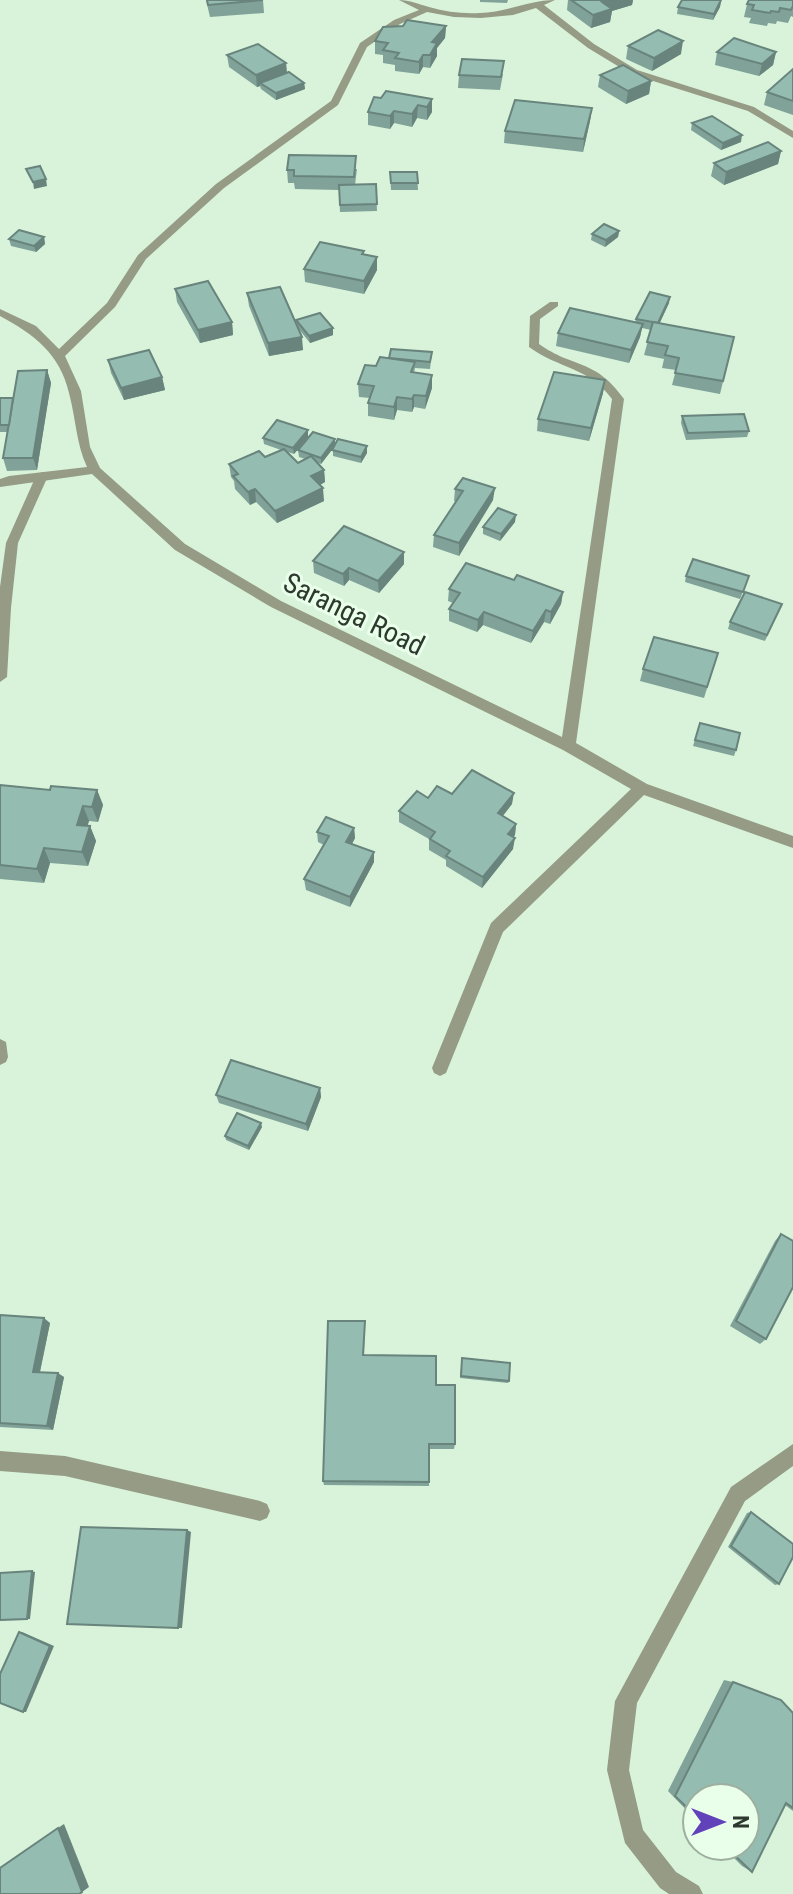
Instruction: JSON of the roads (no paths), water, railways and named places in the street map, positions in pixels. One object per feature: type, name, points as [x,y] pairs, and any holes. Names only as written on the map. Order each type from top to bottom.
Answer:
[{"type":"street","points":[[403,0],[423,11]]},
{"type":"street","points":[[59,355],[111,305],[142,257],[220,186],[335,103],[363,45],[397,22],[423,11],[511,13],[551,0]]},
{"type":"street","points":[[537,4],[591,46],[634,72],[751,109],[793,135]]},
{"type":"street","points":[[554,304],[534,318],[533,345],[548,358],[586,367],[607,381],[618,399],[568,746]]},
{"type":"street","name":"Saranga Road","points":[[0,312],[32,328],[59,355],[75,391],[84,447],[95,470],[180,547],[276,604],[568,746],[642,788],[793,842]]},
{"type":"street","points":[[0,483],[95,470]]},
{"type":"street","points":[[0,677],[12,543],[42,476]]},
{"type":"street","points":[[440,1068],[497,928],[642,788]]},
{"type":"street","points":[[0,1047],[0,1057]]},
{"type":"street","points":[[691,1894],[668,1880],[633,1835],[618,1770],[626,1701],[738,1494],[793,1454]]},
{"type":"street","points":[[0,1461],[65,1466],[260,1511]]}]
